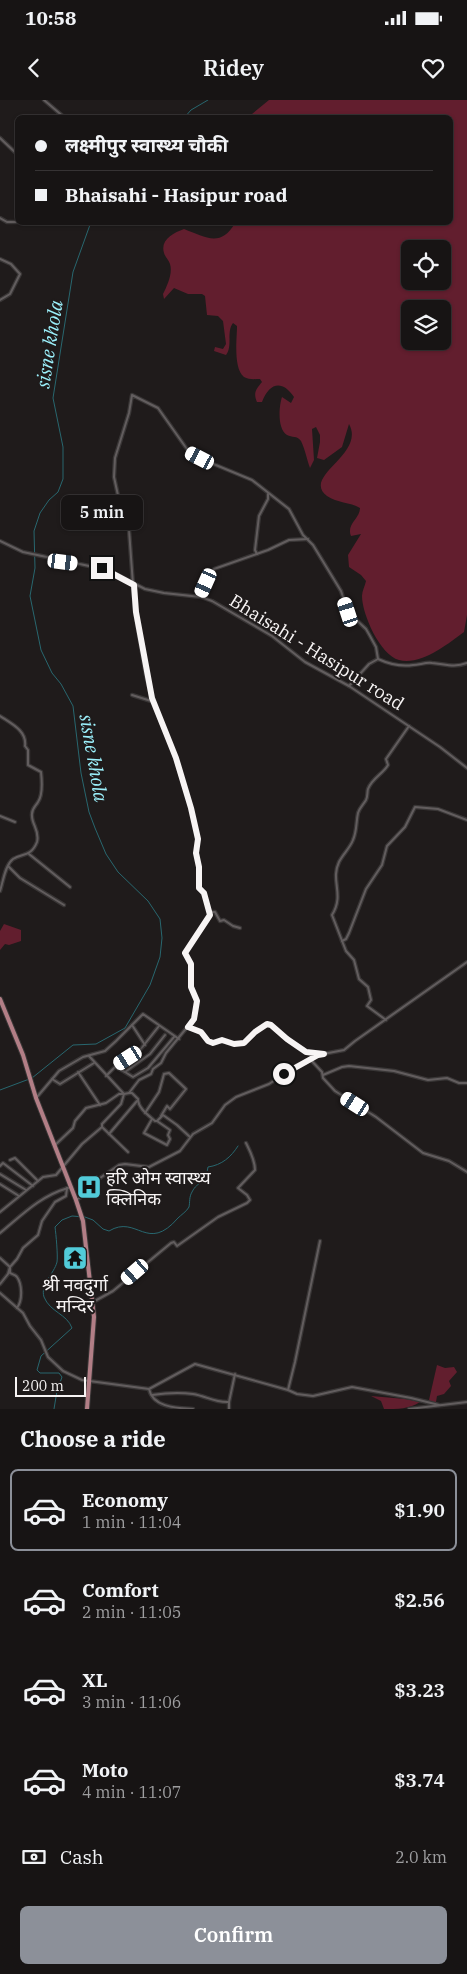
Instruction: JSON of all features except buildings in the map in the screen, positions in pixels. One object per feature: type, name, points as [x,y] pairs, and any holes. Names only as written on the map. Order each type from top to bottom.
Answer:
[{"type":"main road","points":[[0,998],[23,1055],[36,1098],[69,1188],[76,1200],[85,1231],[93,1302],[94,1330],[87,1409]]},
{"type":"street","points":[[44,100],[63,115]]},
{"type":"street","points":[[0,138],[15,152]]},
{"type":"street","points":[[0,218],[7,222],[15,222]]},
{"type":"street","points":[[0,259],[11,264],[20,274],[10,294],[0,300]]},
{"type":"street","points":[[129,1093],[139,1080],[151,1074],[153,1069],[161,1063],[166,1053],[194,1019],[197,1001],[191,987],[191,964],[185,953],[210,912],[204,893],[199,888],[199,867],[196,853],[198,839],[191,808],[172,748],[153,703],[146,675],[136,612],[128,516],[119,500],[114,478],[115,458],[130,413],[132,395],[158,408],[189,452],[252,480],[289,509],[303,535],[308,539],[341,591],[348,612],[370,636],[376,647],[378,659]]},
{"type":"street","points":[[257,554],[255,550],[259,516],[268,499],[268,494]]},
{"type":"street","points":[[201,597],[214,569],[257,554],[289,540],[308,539]]},
{"type":"street","name":"Bhaisahi - Hasipur road","points":[[0,541],[23,552],[102,568],[145,590],[164,594],[201,597],[257,626],[305,662],[349,686],[467,768]]},
{"type":"street","points":[[349,686],[368,664],[378,659],[395,665],[411,666],[431,662],[446,666],[467,663]]},
{"type":"street","points":[[132,695],[153,703]]},
{"type":"street","points":[[0,716],[22,732],[26,740],[25,746],[28,750],[28,765],[41,772],[42,782],[39,802],[31,814],[37,830],[37,841],[29,854],[13,860],[8,866],[0,891]]},
{"type":"street","points":[[386,1020],[367,1006],[371,1000],[368,987],[358,979],[354,960],[346,951],[332,915],[337,907],[339,896],[336,876],[338,863],[353,841],[360,807],[367,799],[368,788],[388,765],[386,759],[389,753],[409,726]]},
{"type":"street","points":[[342,941],[349,933],[366,889],[382,865],[387,846],[405,827],[415,807],[438,809],[467,820]]},
{"type":"street","points":[[0,816],[15,822]]},
{"type":"street","points":[[29,854],[70,888]]},
{"type":"street","points":[[8,866],[20,878],[64,905]]},
{"type":"street","points":[[210,912],[215,912],[220,921],[224,920],[240,928]]},
{"type":"street","points":[[76,1200],[86,1194],[100,1178],[119,1165],[149,1166],[180,1151],[197,1130],[212,1123],[224,1105],[236,1097],[264,1086],[310,1059],[344,1050],[467,962]]},
{"type":"street","points":[[36,1098],[59,1071],[111,1046],[143,1014],[179,1039]]},
{"type":"street","points":[[188,1027],[201,1032],[208,1041],[213,1043],[222,1040],[234,1044],[244,1043],[267,1024],[271,1025],[306,1052],[324,1054]]},
{"type":"street","points":[[132,1025],[145,1045]]},
{"type":"street","points":[[106,1076],[145,1045],[159,1026]]},
{"type":"street","points":[[125,1072],[150,1054],[165,1035]]},
{"type":"street","points":[[115,1067],[133,1077],[148,1068],[174,1036]]},
{"type":"street","points":[[89,1055],[94,1063],[124,1094]]},
{"type":"street","points":[[310,1059],[322,1072],[328,1085],[335,1091],[376,1117],[423,1153],[449,1161],[467,1172]]},
{"type":"street","points":[[52,1079],[60,1084],[94,1063]]},
{"type":"street","points":[[323,1076],[342,1067],[350,1066],[394,1071],[428,1080],[447,1078],[459,1083],[467,1083]]},
{"type":"street","points":[[78,1072],[100,1105]]},
{"type":"street","points":[[145,1113],[159,1092],[164,1074],[169,1073],[186,1089],[170,1109],[167,1106],[157,1122]]},
{"type":"street","points":[[54,1146],[73,1128],[75,1121],[86,1108],[100,1105],[120,1094],[132,1093],[138,1099],[138,1104],[145,1113],[170,1130],[168,1135],[170,1139],[167,1145],[144,1133],[152,1119]]},
{"type":"street","points":[[0,1212],[43,1177],[56,1175],[82,1144],[102,1128],[102,1124],[121,1104],[124,1094]]},
{"type":"street","points":[[109,1134],[138,1099]]},
{"type":"street","points":[[161,1116],[163,1115],[170,1119],[190,1138]]},
{"type":"street","points":[[102,1128],[128,1152]]},
{"type":"street","points":[[93,1302],[113,1291],[171,1243],[174,1242],[177,1246],[218,1217],[248,1203],[250,1200],[247,1195],[238,1188],[255,1170],[255,1161],[246,1143]]},
{"type":"street","points":[[10,1160],[15,1158],[38,1181]]},
{"type":"street","points":[[0,1166],[3,1163],[33,1186]]},
{"type":"street","points":[[0,1174],[27,1190]]},
{"type":"street","points":[[0,1184],[19,1196]]},
{"type":"street","points":[[0,1233],[15,1223],[21,1215],[46,1196],[69,1188]]},
{"type":"street","points":[[0,1284],[18,1259],[23,1248],[38,1235],[44,1217],[55,1202],[66,1196],[69,1188]]},
{"type":"street","points":[[288,1390],[320,1241]]},
{"type":"street","points":[[0,1258],[10,1268],[10,1273],[18,1278],[20,1283],[21,1299],[17,1308]]},
{"type":"street","points":[[0,1293],[17,1308],[41,1340],[48,1358],[63,1371],[82,1380],[149,1389],[194,1364],[234,1374],[297,1394],[312,1396],[352,1387],[439,1405]]},
{"type":"street","points":[[229,1409],[234,1374]]},
{"type":"street","points":[[149,1389],[152,1395],[166,1406],[193,1408]]},
{"type":"street","points":[[152,1395],[168,1393],[194,1394],[211,1400],[229,1402]]},
{"type":"street","points":[[409,1409],[467,1402]]},
{"type":"street","points":[[428,1409],[432,1406]]},
{"type":"shaded area","points":[[269,100],[467,100],[467,615],[464,632],[433,653],[416,660],[407,661],[392,657],[373,633],[363,604],[362,592],[366,581],[349,567],[348,555],[361,534],[351,536],[350,528],[360,508],[327,496],[321,488],[322,481],[327,473],[349,446],[352,435],[349,424],[342,447],[324,460],[317,458],[320,435],[316,427],[312,429],[314,460],[310,468],[301,441],[298,438],[287,435],[280,423],[282,397],[291,403],[294,397],[285,388],[276,386],[268,391],[262,402],[257,402],[256,391],[262,382],[260,379],[244,377],[238,367],[236,353],[237,326],[233,323],[231,327],[229,347],[226,355],[214,351],[215,347],[223,349],[226,344],[223,321],[218,316],[207,315],[205,296],[202,294],[188,294],[174,288],[164,299],[163,294],[171,268],[163,248],[168,238],[184,229],[206,237],[218,238],[224,236],[234,225],[453,225],[453,115],[252,114]]},
{"type":"shaded area","points":[[4,924],[21,930],[21,941],[9,945],[5,944],[0,950],[0,931]]},
{"type":"shaded area","points":[[437,1365],[445,1368],[454,1367],[457,1372],[449,1381],[451,1386],[444,1394],[437,1396],[436,1402],[430,1402],[429,1400]]},
{"type":"shaded area","points":[[371,1396],[420,1402],[398,1409],[384,1409],[381,1401]]},
{"type":"waterway","name":"sisne khola","points":[[187,115],[191,110],[208,100]]},
{"type":"waterway","name":"sisne khola","points":[[0,1090],[32,1078],[73,1045],[96,1044],[125,1028],[150,985],[160,957],[162,938],[160,919],[148,901],[118,872],[106,854],[95,828],[89,812],[81,773],[73,706],[61,684],[52,673],[41,650],[30,596],[35,568],[34,531],[40,513],[49,500],[58,492],[63,479],[63,447],[53,398],[73,272],[90,225]]},
{"type":"waterway","points":[[54,1409],[62,1377],[59,1373],[40,1373],[37,1370],[41,1356],[72,1328],[70,1323],[50,1306],[43,1292],[57,1262],[55,1227],[62,1220],[72,1216],[93,1220],[103,1229],[109,1231],[119,1227],[127,1227],[150,1233],[158,1233],[167,1228],[189,1207],[191,1194],[205,1177],[208,1167],[226,1160],[238,1146]]},
{"type":"place","name":"हरि ओम स्वास्थ्य क्लिनिक","points":[[89,1187]]},
{"type":"place","name":"श्री नवदुर्गा मन्दिर","points":[[75,1258]]},
{"type":"route","points":[[102,568],[134,585],[136,612],[146,675],[159,720],[164,727],[176,758],[198,839],[196,853],[199,867],[199,888],[204,893],[210,915],[185,953],[191,964],[191,987],[197,1001],[194,1019],[188,1027],[201,1032],[204,1038],[213,1043],[222,1040],[234,1044],[244,1043],[267,1024],[276,1028],[287,1039],[306,1052],[324,1054],[296,1066],[284,1074]]}]
